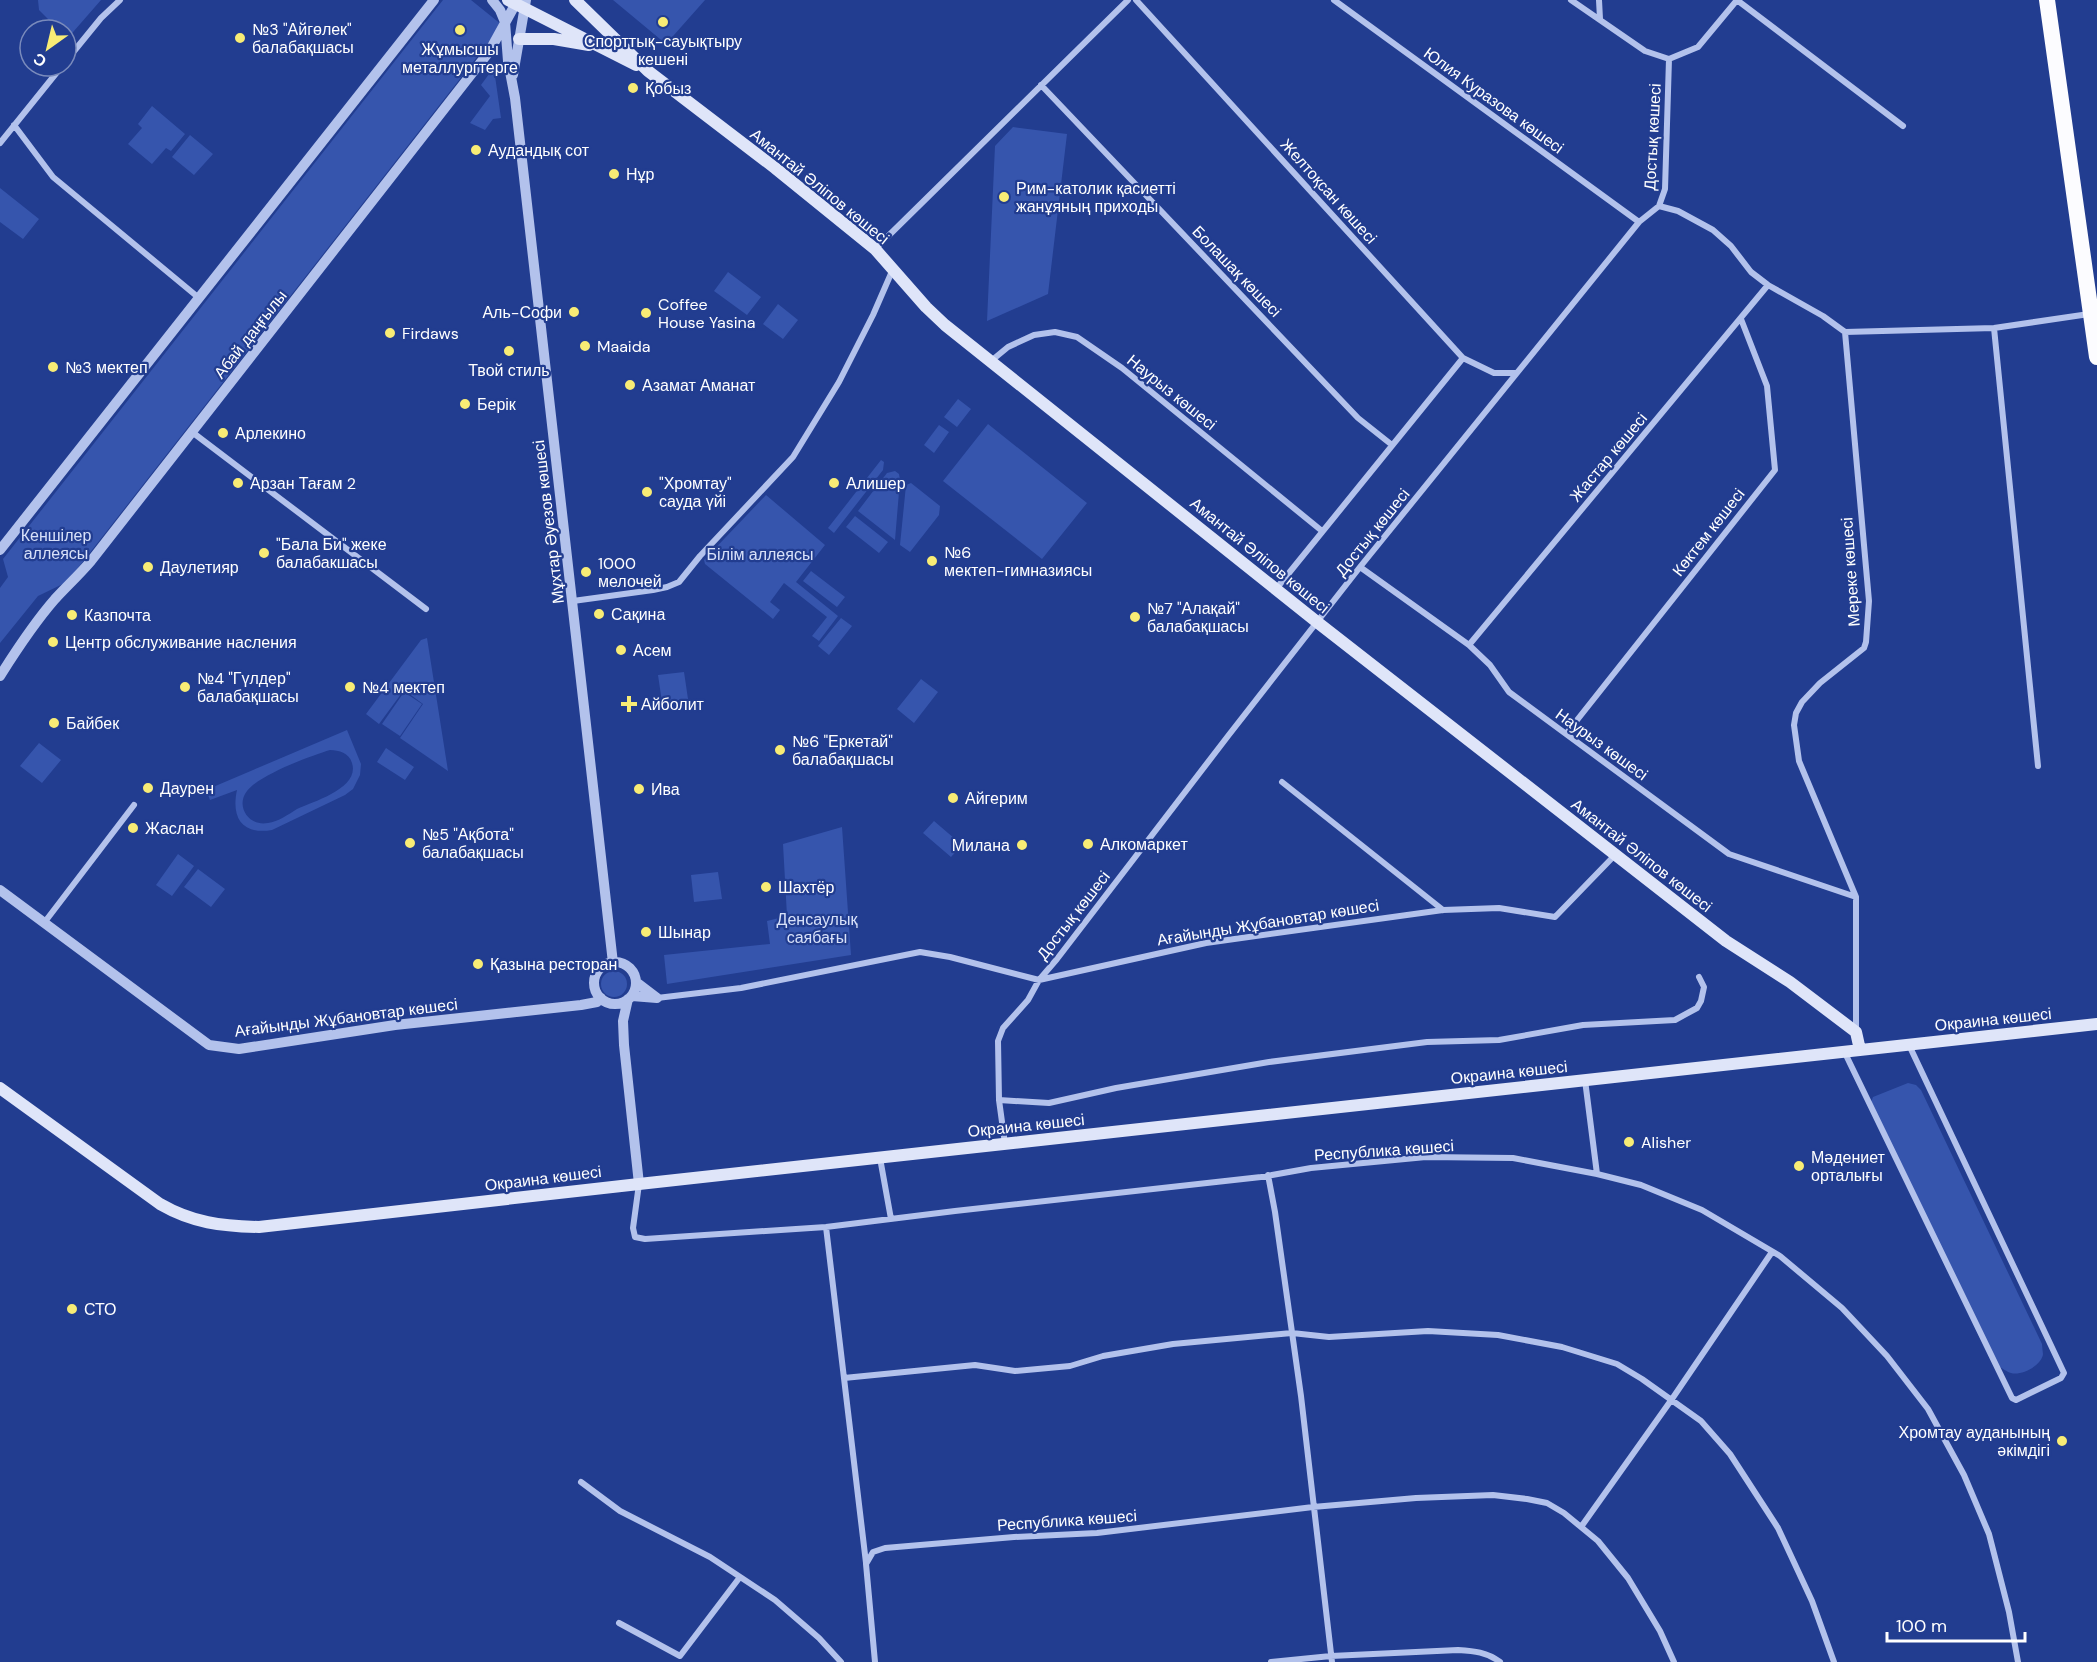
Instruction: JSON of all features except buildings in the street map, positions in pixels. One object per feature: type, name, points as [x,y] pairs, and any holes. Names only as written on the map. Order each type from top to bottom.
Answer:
[{"type":"highway","points":[[2047,0],[2097,357]]},
{"type":"main road","name":"Амантай Әліпов көшесі","points":[[575,0],[648,71],[775,168],[875,249],[945,325],[1275,589],[1726,941],[1790,982],[1856,1032]]},
{"type":"main road","name":"Амантай Әліпов көшесі","points":[[515,2],[648,71]]},
{"type":"main road","points":[[519,39],[554,39],[600,48]]},
{"type":"main road","name":"Окраина көшесі","points":[[0,1088],[160,1204],[180,1215],[197,1221],[230,1227],[282,1226],[639,1184],[2097,1024]]},
{"type":"main road","points":[[1856,1032],[1860,1050]]},
{"type":"street","points":[[78,46],[101,18],[120,0]]},
{"type":"street","points":[[0,550],[434,0]]},
{"type":"street","name":"Мұхтар Әуезов көшесі","points":[[492,0],[500,10],[505,22],[508,61],[513,78],[613,963]]},
{"type":"street","points":[[875,249],[1128,0]]},
{"type":"street","name":"Желтоқсан көшесі","points":[[1136,0],[1463,358],[1494,373],[1516,373]]},
{"type":"street","name":"Юлия Куразова көшесі","points":[[1334,0],[1639,222]]},
{"type":"street","points":[[1571,0],[1645,51],[1669,58],[1698,47],[1737,0],[1903,126]]},
{"type":"street","points":[[1599,0],[1600,19]]},
{"type":"street","name":"Мұхтар Әуезов көшесі","points":[[513,78],[519,39],[515,2]]},
{"type":"street","name":"Абай даңғылы","points":[[0,676],[13,653],[34,625],[57,597],[75,581],[489,51],[515,2]]},
{"type":"street","points":[[489,51],[508,61]]},
{"type":"street","name":"Достық көшесі","points":[[1005,1144],[999,1100],[998,1041],[1003,1028],[1028,1000],[1039,980],[1058,959],[1360,567],[1639,222],[1659,206],[1665,189],[1669,58]]},
{"type":"street","points":[[0,142],[52,78]]},
{"type":"street","name":"Болашақ көшесі","points":[[1041,85],[1358,418],[1392,445]]},
{"type":"street","points":[[14,125],[52,177],[199,298]]},
{"type":"street","points":[[1659,206],[1678,210],[1713,230],[1731,246],[1751,272],[1768,285],[1823,316],[1845,332],[1994,328],[2091,313]]},
{"type":"street","points":[[573,601],[653,590],[679,582],[700,556],[793,457],[833,393],[873,315],[893,269]]},
{"type":"street","name":"Жастар көшесі","points":[[1468,645],[1768,285]]},
{"type":"street","name":"Көктем көшесі","points":[[1566,734],[1775,470],[1767,386],[1741,319]]},
{"type":"street","points":[[1994,328],[2038,766]]},
{"type":"street","name":"Наурыз көшесі","points":[[990,361],[1008,347],[1034,335],[1055,332],[1077,336],[1122,368],[1322,531]]},
{"type":"street","name":"Мереке көшесі","points":[[1845,332],[1869,601],[1866,642],[1863,648],[1820,683],[1802,702],[1796,713],[1794,725],[1799,761],[1856,897],[1856,1032]]},
{"type":"street","points":[[1275,589],[1463,358]]},
{"type":"street","points":[[192,432],[426,609]]},
{"type":"street","name":"Наурыз көшесі","points":[[1360,567],[1468,645],[1490,665],[1509,692],[1729,854],[1856,897]]},
{"type":"street","points":[[1282,782],[1443,910]]},
{"type":"street","points":[[44,922],[135,805]]},
{"type":"street","name":"Ағайынды Жұбановтар көшесі","points":[[657,998],[741,988],[920,952],[950,957],[1039,980],[1206,943],[1443,910],[1499,908],[1555,917],[1616,855]]},
{"type":"street","name":"Ағайынды Жұбановтар көшесі","points":[[0,890],[209,1045],[239,1049],[396,1024],[581,1005],[597,1002],[601,998]]},
{"type":"street","points":[[620,963],[630,969],[636,982],[657,998],[630,998],[621,1004],[615,1004],[601,998],[595,987],[595,978],[605,965],[620,963]]},
{"type":"street","points":[[999,1100],[1048,1103],[1116,1088],[1269,1062],[1427,1042],[1499,1040],[1583,1025],[1675,1020],[1697,1008],[1701,1001],[1704,987],[1699,977]]},
{"type":"street","points":[[623,1021],[636,982]]},
{"type":"street","points":[[615,1004],[623,1021],[639,1184]]},
{"type":"street","points":[[1844,1051],[2012,1398],[2016,1400],[2061,1378],[2064,1373],[1909,1044]]},
{"type":"street","points":[[1585,1080],[1597,1174]]},
{"type":"street","name":"Республика көшесі","points":[[639,1184],[633,1228],[635,1237],[645,1239],[826,1227],[1311,1168],[1426,1157],[1513,1158],[1641,1185],[1702,1210],[1772,1252],[1842,1308],[1887,1356],[1928,1409],[1964,1475],[1989,1534],[2009,1612],[2018,1662]]},
{"type":"street","points":[[880,1158],[891,1219]]},
{"type":"street","points":[[1268,1175],[1292,1333],[1332,1659]]},
{"type":"street","points":[[826,1227],[866,1564],[875,1662]]},
{"type":"street","points":[[1581,1527],[1772,1252]]},
{"type":"street","points":[[844,1378],[975,1365],[1015,1371],[1070,1366],[1103,1356],[1162,1346],[1292,1333],[1329,1337],[1428,1331],[1498,1335],[1562,1347],[1617,1364],[1642,1378],[1701,1421],[1730,1454],[1778,1528],[1812,1601],[1834,1662]]},
{"type":"street","points":[[580,1482],[620,1511],[710,1557],[775,1600],[819,1638],[841,1662]]},
{"type":"street","name":"Республика көшесі","points":[[866,1564],[873,1552],[885,1548],[1014,1537],[1097,1533],[1313,1507],[1416,1498],[1493,1495],[1547,1503],[1598,1541],[1628,1578],[1660,1630],[1674,1662]]},
{"type":"street","points":[[619,1623],[680,1656],[740,1577]]},
{"type":"street","points":[[1272,1662],[1467,1650],[1492,1656],[1500,1662]]},
{"type":"green space","points":[[38,0],[101,0],[78,26],[78,18],[47,18],[39,10]]},
{"type":"green space","name":"Кеншілер аллеясы","points":[[443,0],[471,0],[502,25],[67,582],[38,596],[0,643],[0,588],[8,577],[3,559]]},
{"type":"green space","name":"Спорттық-сауықтыру кешені","points":[[613,0],[705,0],[666,44]]},
{"type":"green space","points":[[492,70],[495,76],[501,118],[493,119],[485,130],[470,123],[490,96],[481,85]]},
{"type":"green space","points":[[152,106],[185,134],[171,151],[166,148],[152,164],[128,144],[142,128],[138,124]]},
{"type":"green space","points":[[1013,127],[1067,134],[1048,294],[987,321],[995,146]]},
{"type":"green space","points":[[190,135],[213,154],[194,175],[172,157]]},
{"type":"green space","points":[[0,188],[39,219],[23,239],[0,222]]},
{"type":"green space","points":[[728,272],[761,297],[747,315],[714,291]]},
{"type":"green space","points":[[778,304],[798,320],[783,339],[763,324]]},
{"type":"green space","points":[[958,399],[971,409],[957,427],[944,417]]},
{"type":"green space","points":[[988,424],[1087,503],[1042,559],[943,481]]},
{"type":"green space","points":[[939,425],[949,432],[934,453],[924,445]]},
{"type":"green space","points":[[881,460],[884,462],[883,470],[834,533],[828,528]]},
{"type":"green space","points":[[895,471],[899,474],[900,480],[895,540],[858,511],[887,473]]},
{"type":"green space","points":[[911,483],[940,506],[939,515],[910,552],[900,545],[906,485]]},
{"type":"green space","name":"Білім аллеясы","points":[[766,495],[825,545],[796,582],[838,616],[819,641],[812,636],[827,617],[784,583],[770,602],[780,610],[773,619],[705,564],[704,560]]},
{"type":"green space","points":[[855,516],[888,542],[879,553],[846,527]]},
{"type":"green space","points":[[811,571],[845,597],[837,607],[803,581]]},
{"type":"green space","points":[[841,618],[852,626],[829,655],[818,646]]},
{"type":"green space","points":[[427,638],[448,771],[400,738],[423,704],[404,690],[379,724],[366,714],[421,640]]},
{"type":"green space","points":[[684,672],[688,699],[662,702],[658,675]]},
{"type":"green space","points":[[921,679],[938,692],[914,723],[897,709]]},
{"type":"green space","points":[[404,692],[422,704],[400,736],[382,724]]},
{"type":"green space","points":[[347,730],[361,764],[360,775],[353,789],[345,795],[272,830],[253,830],[241,822],[236,809],[237,790],[210,800],[206,790]],"holes":[[[330,750],[340,751],[351,760],[353,772],[343,786],[324,798],[272,822],[261,823],[250,819],[243,809],[243,803],[247,791],[253,785],[286,767]]]},
{"type":"green space","points":[[39,743],[61,760],[42,783],[20,766]]},
{"type":"green space","points":[[386,748],[414,767],[405,780],[377,762]]},
{"type":"green space","points":[[934,821],[962,845],[951,857],[923,833]]},
{"type":"green space","name":"Денсаулық саябағы","points":[[842,827],[851,955],[667,984],[664,955],[770,944],[767,921],[787,916],[783,844]]},
{"type":"green space","points":[[178,854],[194,866],[172,896],[156,885]]},
{"type":"green space","points":[[198,869],[225,889],[211,907],[184,887]]},
{"type":"green space","points":[[718,872],[722,899],[694,902],[691,875]]},
{"type":"green space","points":[[614,971],[623,975],[627,984],[623,993],[614,997],[605,993],[601,984],[605,975]]},
{"type":"green space","points":[[1908,1083],[1916,1085],[1921,1090],[2042,1344],[2042,1358],[2026,1371],[2011,1373],[1998,1366],[1871,1102],[1873,1097]]},
{"type":"place","name":"Спорттық-сауықтыру кешені","points":[[663,22]]},
{"type":"place","name":"Жұмысшы металлургтерге","points":[[460,30]]},
{"type":"place","name":"№3 \"Айгөлек\" балабақшасы","points":[[240,38]]},
{"type":"place","name":"Қобыз","points":[[633,88]]},
{"type":"place","name":"Аудандық сот","points":[[476,150]]},
{"type":"place","name":"Нұр","points":[[614,174]]},
{"type":"place","name":"Рим-католик қасиетті жанұяның приходы","points":[[1004,197]]},
{"type":"place","name":"Аль-Софи","points":[[574,312]]},
{"type":"place","name":"Coffee House Yasina","points":[[646,313]]},
{"type":"place","name":"Firdaws","points":[[390,333]]},
{"type":"place","name":"Maaida","points":[[585,346]]},
{"type":"place","name":"Твой стиль","points":[[509,351]]},
{"type":"place","name":"№3 мектеп","points":[[53,367]]},
{"type":"place","name":"Азамат Аманат","points":[[630,385]]},
{"type":"place","name":"Берік","points":[[465,404]]},
{"type":"place","name":"Арлекино","points":[[223,433]]},
{"type":"place","name":"Арзан Тағам 2","points":[[238,483]]},
{"type":"place","name":"Алишер","points":[[834,483]]},
{"type":"place","name":"\"Хромтау\" сауда үйі","points":[[647,492]]},
{"type":"place","name":"\"Бала Би\" жеке балабакшасы","points":[[264,553]]},
{"type":"place","name":"№6 мектеп-гимназиясы","points":[[932,561]]},
{"type":"place","name":"Даулетияр","points":[[148,567]]},
{"type":"place","name":"1000 мелочей","points":[[586,572]]},
{"type":"place","name":"Сақина","points":[[599,614]]},
{"type":"place","name":"Казпочта","points":[[72,615]]},
{"type":"place","name":"№7 \"Алақай\" балабақшасы","points":[[1135,617]]},
{"type":"place","name":"Центр обслуживание насления","points":[[53,642]]},
{"type":"place","name":"Асем","points":[[621,650]]},
{"type":"place","name":"№4 \"Гүлдер\" балабақшасы","points":[[185,687]]},
{"type":"place","name":"№4 мектеп","points":[[350,687]]},
{"type":"place","name":"Айболит","points":[[629,704]]},
{"type":"place","name":"Байбек","points":[[54,723]]},
{"type":"place","name":"№6 \"Еркетай\" балабақшасы","points":[[780,750]]},
{"type":"place","name":"Даурен","points":[[148,788]]},
{"type":"place","name":"Ива","points":[[639,789]]},
{"type":"place","name":"Айгерим","points":[[953,798]]},
{"type":"place","name":"Жаслан","points":[[133,828]]},
{"type":"place","name":"№5 \"Ақбота\" балабақшасы","points":[[410,843]]},
{"type":"place","name":"Алкомаркет","points":[[1088,844]]},
{"type":"place","name":"Милана","points":[[1022,845]]},
{"type":"place","name":"Шахтёр","points":[[766,887]]},
{"type":"place","name":"Шынар","points":[[646,932]]},
{"type":"place","name":"Қазына ресторан","points":[[478,964]]},
{"type":"place","name":"Alisher","points":[[1629,1142]]},
{"type":"place","name":"Мәдениет орталығы","points":[[1799,1166]]},
{"type":"place","name":"СТО","points":[[72,1309]]},
{"type":"place","name":"Хромтау ауданының әкімдігі","points":[[2062,1441]]}]
